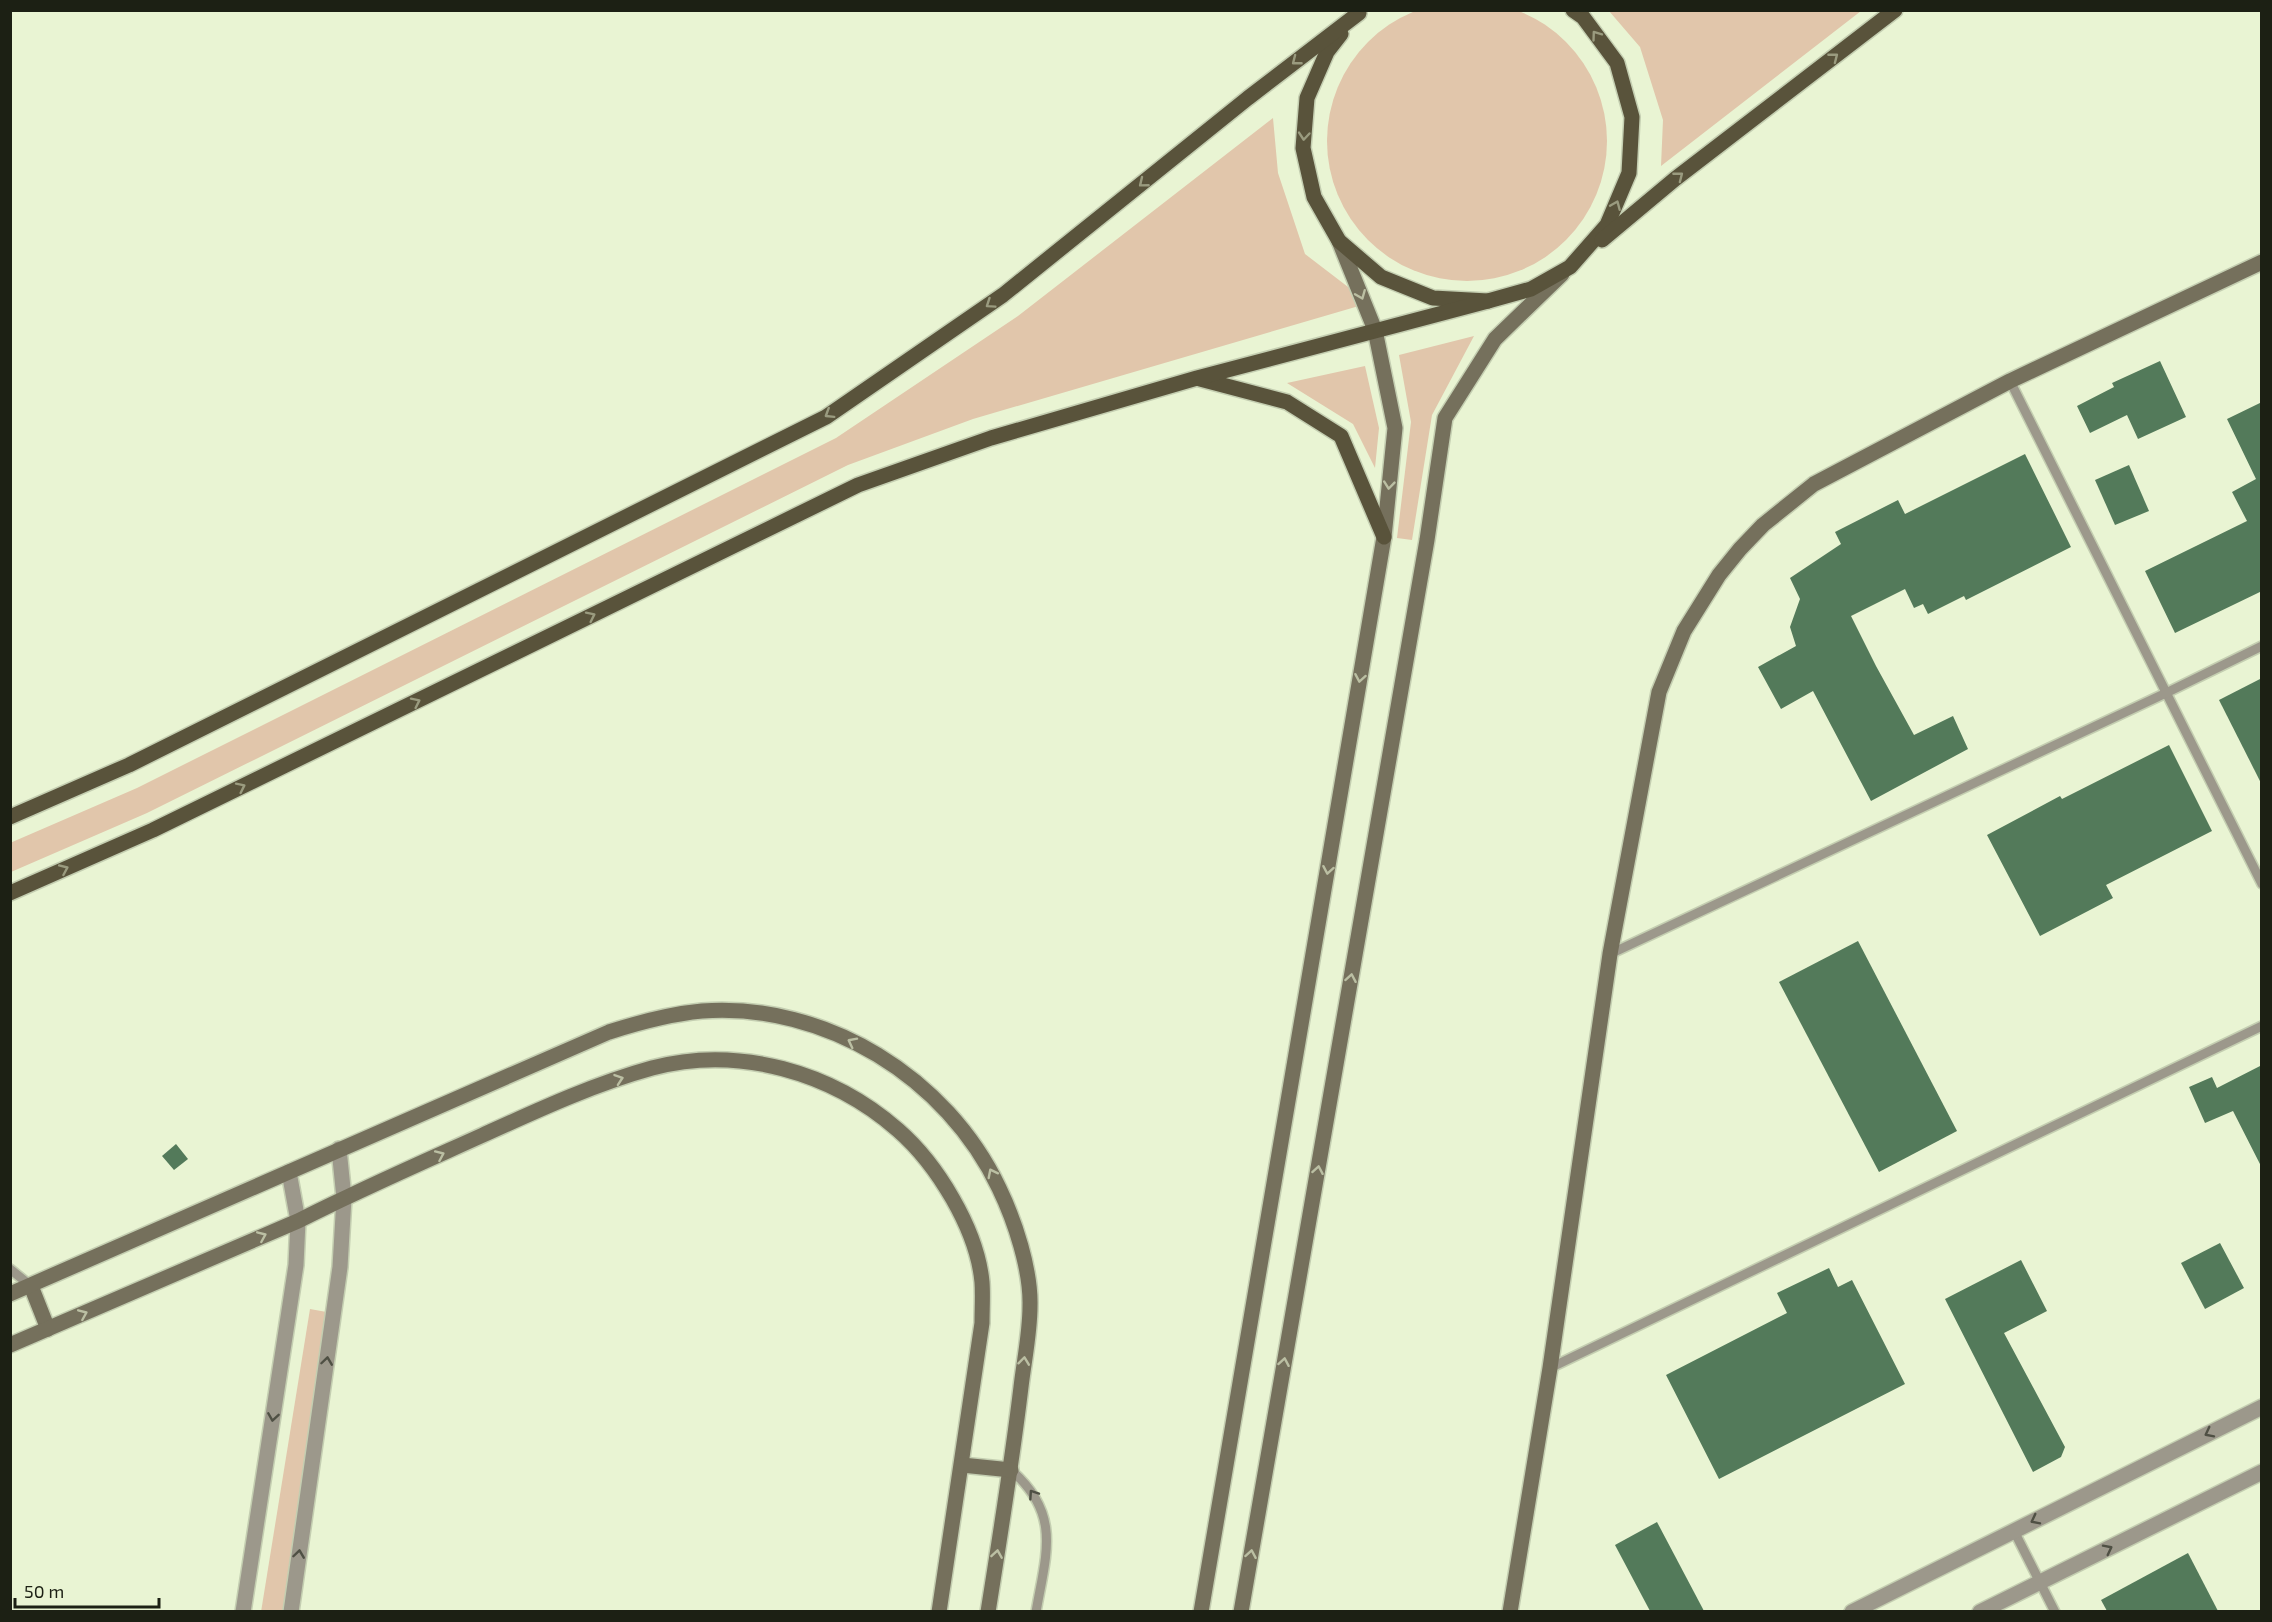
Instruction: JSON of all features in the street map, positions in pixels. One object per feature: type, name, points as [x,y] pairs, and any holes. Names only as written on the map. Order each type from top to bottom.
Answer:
[{"type":"main road","points":[[1570,267],[1607,225],[1629,173],[1632,117],[1617,63],[1583,17],[1573,10]]},
{"type":"main road","points":[[10,893],[153,830],[858,485],[991,438],[1197,378],[1531,289],[1570,267],[1675,179],[1895,10]]},
{"type":"main road","points":[[1360,12],[1326,52],[1307,98],[1303,148],[1314,197],[1339,241],[1381,278],[1433,298],[1488,301]]},
{"type":"main road","points":[[10,817],[129,765],[826,417],[1004,295],[1248,98],[1360,12]]},
{"type":"main road","points":[[1197,378],[1287,402],[1341,436],[1384,537]]},
{"type":"street","points":[[1201,1611],[1384,537],[1395,428],[1375,330],[1339,241]]},
{"type":"street","points":[[1510,1611],[1550,1368],[1610,954],[1659,692],[1684,631],[1719,575],[1763,525],[1814,484],[2010,381],[2262,262]]},
{"type":"street","points":[[1241,1611],[1427,540],[1445,418],[1495,339],[1570,267]]},
{"type":"street","points":[[10,1294],[609,1032],[655,1017],[703,1011],[752,1012],[800,1022],[846,1038],[889,1061],[928,1091],[961,1126],[989,1166],[1010,1210],[1024,1257],[1030,1305],[1011,1470],[988,1611]]},
{"type":"street","points":[[10,1345],[298,1221],[544,1107],[653,1068],[693,1061],[732,1060],[772,1065],[810,1076],[846,1092],[880,1114],[910,1140],[935,1170],[956,1204],[972,1241],[981,1280],[982,1323],[939,1611]]},
{"type":"street","points":[[291,1611],[340,1267],[344,1198],[339,1149]]},
{"type":"street","points":[[243,1611],[296,1265],[298,1221],[289,1172]]},
{"type":"street","points":[[31,1286],[48,1329]]},
{"type":"street","points":[[1852,1611],[2262,1407]]},
{"type":"street","points":[[962,1465],[1011,1470]]},
{"type":"street","points":[[1980,1611],[2262,1472]]},
{"type":"lane","points":[[2010,381],[2262,884]]},
{"type":"lane","points":[[1610,954],[2262,646]]},
{"type":"lane","points":[[1550,1368],[2262,1026]]},
{"type":"lane","points":[[10,1269],[17,1272],[31,1286]]},
{"type":"lane","points":[[1011,1470],[1038,1501],[1047,1527],[1048,1541],[1036,1611]]},
{"type":"lane","points":[[2014,1530],[2055,1611]]},
{"type":"shaded area","points":[[1467,1],[1508,7],[1545,25],[1566,42],[1583,63],[1601,100],[1607,141],[1601,182],[1583,219],[1566,240],[1545,257],[1508,275],[1467,281],[1426,275],[1389,257],[1368,240],[1351,219],[1333,182],[1327,141],[1333,100],[1351,63],[1368,42],[1389,25],[1426,7]]},
{"type":"shaded area","points":[[1609,11],[1861,11],[1661,166],[1663,120],[1640,47]]},
{"type":"shaded area","points":[[1273,118],[1278,173],[1305,254],[1369,303],[973,419],[848,465],[147,813],[11,872],[10,843],[137,788],[836,438],[1018,316]]},
{"type":"shaded area","points":[[1474,336],[1432,415],[1412,540],[1397,538],[1411,422],[1399,355]]},
{"type":"shaded area","points":[[1365,366],[1379,428],[1375,468],[1353,424],[1287,383]]},
{"type":"shaded area","points":[[310,1309],[332,1313],[284,1611],[261,1612]]},
{"type":"building","points":[[2160,361],[2186,417],[2138,439],[2127,415],[2090,433],[2077,406],[2114,387],[2112,383]]},
{"type":"building","points":[[2262,402],[2262,591],[2175,633],[2145,571],[2247,521],[2232,492],[2256,479],[2227,419]]},
{"type":"building","points":[[2025,454],[2071,547],[1966,600],[1964,596],[1928,614],[1923,604],[1914,608],[1905,589],[1851,616],[1914,735],[1953,716],[1968,749],[1871,801],[1813,691],[1781,709],[1758,667],[1796,646],[1790,627],[1800,599],[1790,578],[1841,544],[1835,532],[1898,500],[1905,514]]},
{"type":"building","points":[[2129,465],[2149,511],[2115,525],[2095,480]]},
{"type":"building","points":[[2262,678],[2262,785],[2219,700]]},
{"type":"building","points":[[2169,745],[2212,831],[2106,885],[2113,898],[2040,936],[1987,835],[2060,796],[2062,799]]},
{"type":"building","points":[[1858,941],[1957,1131],[1879,1172],[1779,982]]},
{"type":"building","points":[[2262,1065],[2262,1168],[2233,1111],[2205,1123],[2189,1087],[2212,1077],[2217,1088]]},
{"type":"building","points":[[176,1144],[188,1159],[174,1170],[162,1156]]},
{"type":"building","points":[[2220,1243],[2244,1288],[2205,1309],[2181,1263]]},
{"type":"building","points":[[2021,1260],[2047,1311],[2004,1333],[2065,1447],[2061,1457],[2033,1472],[1945,1299]]},
{"type":"building","points":[[1829,1268],[1838,1287],[1852,1280],[1905,1384],[1719,1479],[1666,1375],[1787,1313],[1777,1293]]},
{"type":"building","points":[[1657,1522],[1704,1611],[1650,1611],[1615,1545]]},
{"type":"building","points":[[2188,1553],[2218,1611],[2107,1611],[2101,1600]]}]
